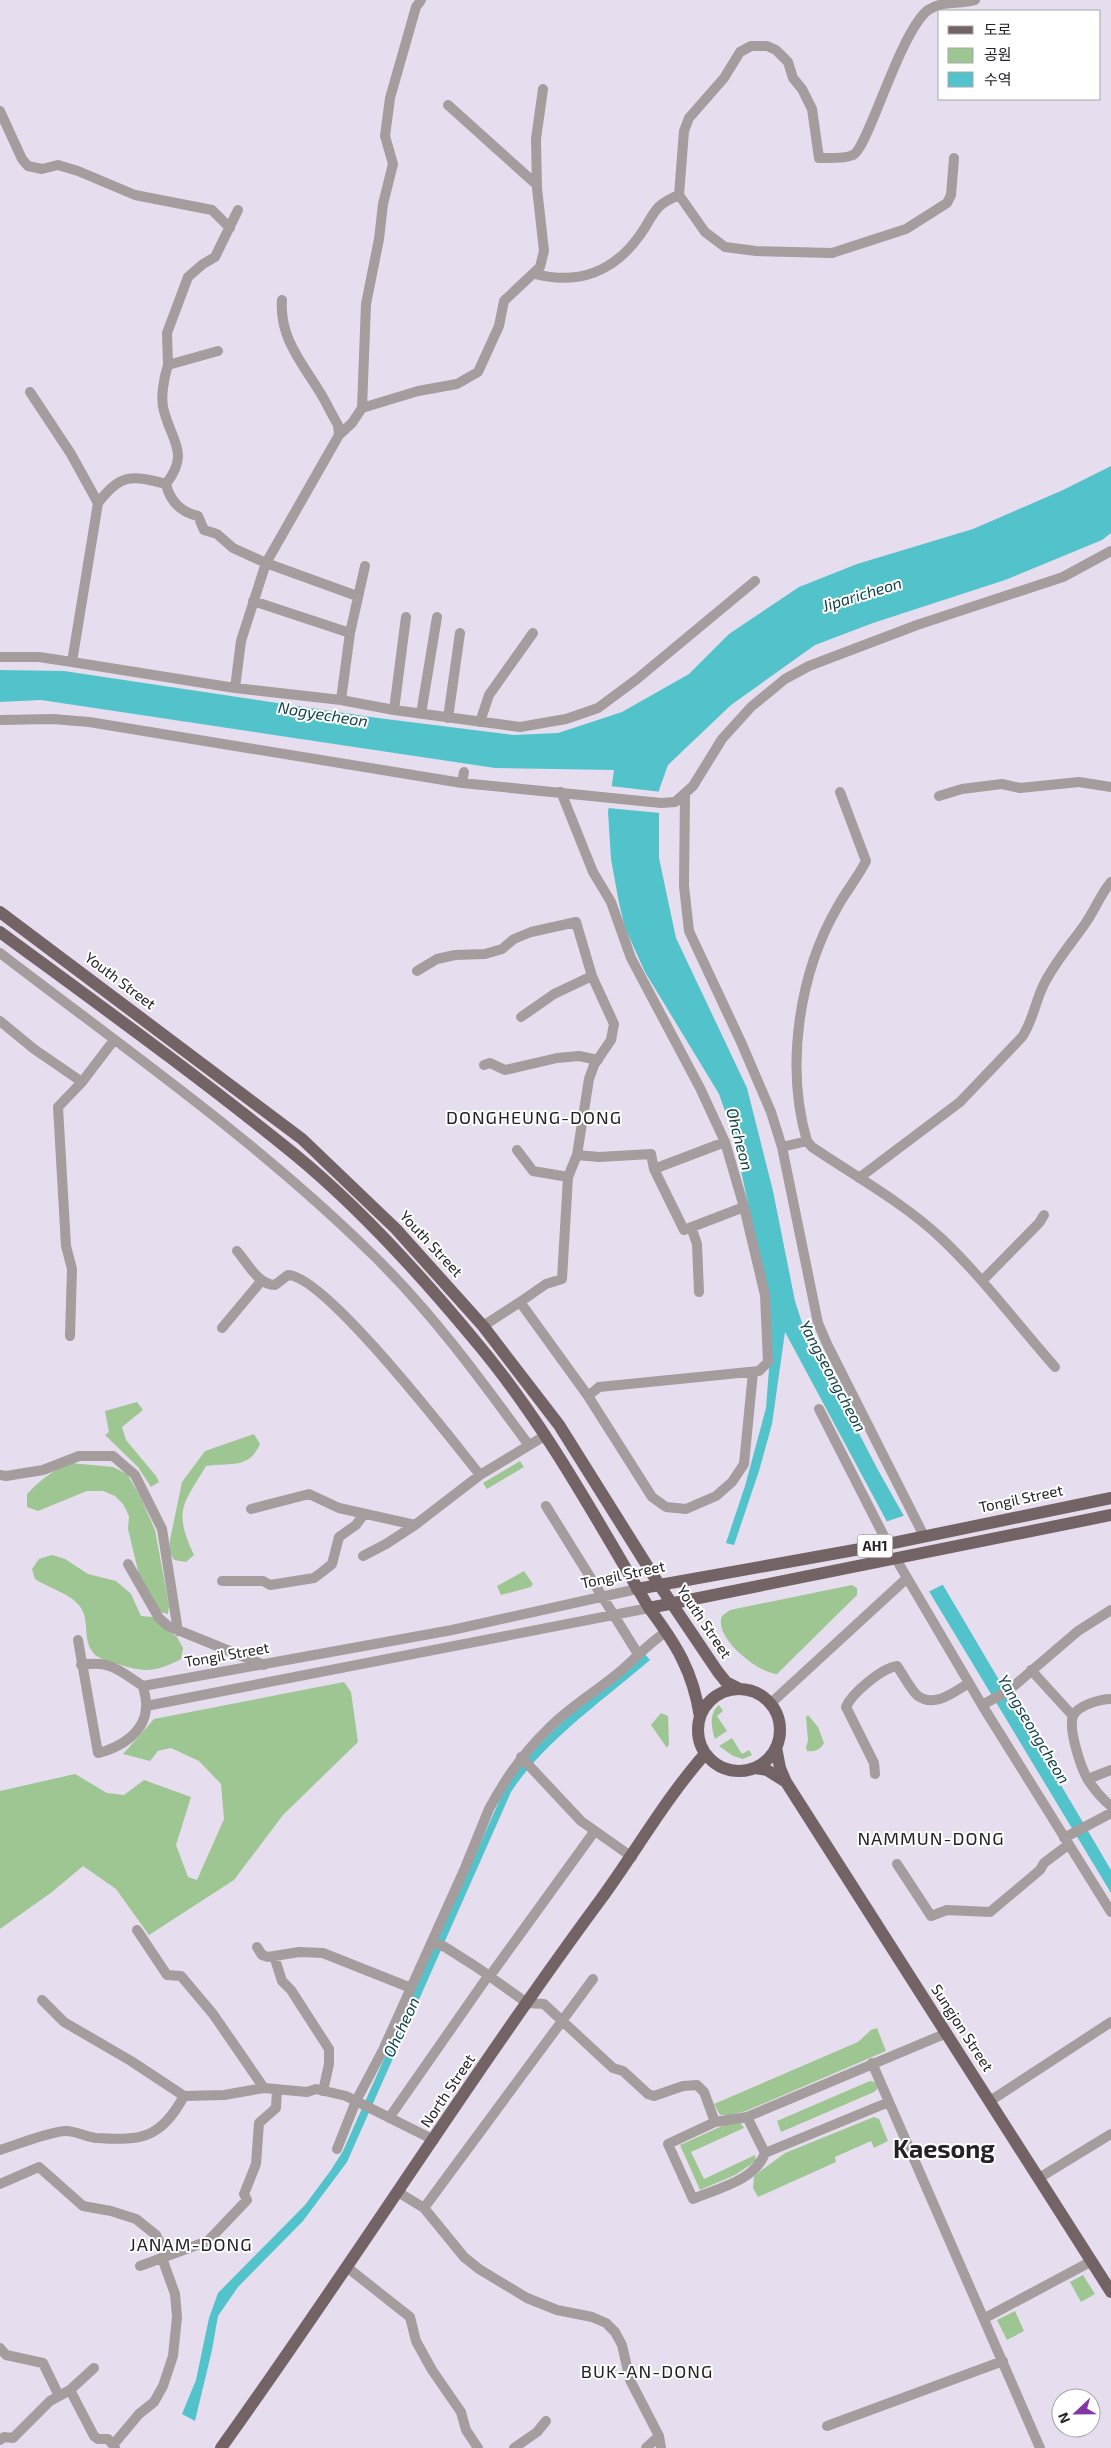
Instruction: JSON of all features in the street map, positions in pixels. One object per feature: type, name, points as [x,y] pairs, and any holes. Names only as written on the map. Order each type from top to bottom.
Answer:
[{"type":"main road","name":"Youth Street","points":[[0,912],[302,1139],[396,1230],[483,1326],[559,1425],[658,1584],[718,1672],[726,1682],[740,1689]]},
{"type":"main road","name":"Youth Street","points":[[0,932],[118,1018],[294,1154],[399,1254],[474,1338],[546,1435],[637,1589],[666,1632],[692,1678],[700,1717]]},
{"type":"main road","name":"Tongil Street","points":[[637,1589],[888,1544],[1111,1498]]},
{"type":"main road","name":"AH1","points":[[649,1608],[1111,1515]]},
{"type":"main road","points":[[740,1689],[762,1696],[770,1704],[779,1725],[776,1747],[780,1768],[786,1782],[767,1770],[755,1768],[733,1771],[713,1762],[705,1754],[698,1730],[700,1717],[704,1708],[715,1697],[729,1690],[740,1689]]},
{"type":"main road","points":[[755,1768],[771,1755],[776,1747]]},
{"type":"main road","name":"North Street","points":[[221,2448],[348,2268],[527,2003],[632,1857],[690,1771],[705,1754]]},
{"type":"main road","name":"Sungjon Street","points":[[786,1782],[1111,2292]]},
{"type":"street","points":[[236,688],[241,642],[266,563],[316,480],[339,435],[352,423],[362,408],[366,304],[379,239],[382,204],[393,164],[385,136],[390,98],[416,7],[421,0]]},
{"type":"street","points":[[954,158],[951,195],[947,203],[906,229],[832,253],[756,251],[725,247],[705,232],[679,195],[684,131],[689,118],[724,78],[740,52],[746,48],[759,45],[767,46],[776,50],[788,62],[793,78],[807,97],[812,109],[819,158],[853,155],[859,150],[866,137],[882,94],[918,20],[940,3],[975,0]]},
{"type":"street","points":[[362,408],[418,391],[457,384],[478,372],[499,326],[504,300],[512,291],[535,274],[540,267],[544,252],[537,185],[536,139],[543,89]]},
{"type":"street","points":[[448,105],[537,185]]},
{"type":"street","points":[[0,110],[22,159],[28,166],[42,170],[58,166],[102,180],[116,189],[135,195],[212,210],[230,228]]},
{"type":"street","points":[[535,274],[568,279],[589,275],[607,267],[631,246],[654,210],[664,202],[679,195]]},
{"type":"street","points":[[166,484],[176,471],[179,454],[174,434],[163,410],[165,376],[168,365],[167,333],[188,277],[202,264],[215,257],[238,210]]},
{"type":"street","points":[[282,300],[281,316],[284,330],[294,351],[338,425],[339,435]]},
{"type":"street","points":[[168,365],[218,351]]},
{"type":"street","points":[[30,392],[71,454],[98,503]]},
{"type":"street","points":[[72,662],[98,503],[124,478],[140,477],[166,484]]},
{"type":"street","points":[[166,484],[169,496],[175,504],[187,512],[198,516],[204,530],[217,534],[233,548],[266,563],[357,596]]},
{"type":"street","points":[[0,720],[53,719],[89,722],[462,783],[661,803],[675,802],[693,786],[722,739],[751,707],[785,679],[809,666],[917,625],[1063,577],[1111,551]]},
{"type":"street","points":[[341,700],[350,634],[365,566]]},
{"type":"street","points":[[0,657],[39,657],[236,688],[341,700],[475,724],[520,727],[544,724],[598,708],[637,679],[755,581]]},
{"type":"street","points":[[253,601],[350,634]]},
{"type":"street","points":[[394,710],[406,617]]},
{"type":"street","points":[[421,714],[437,617]]},
{"type":"street","points":[[448,718],[460,633]]},
{"type":"street","points":[[475,724],[489,695],[534,633]]},
{"type":"street","points":[[462,783],[464,772]]},
{"type":"street","points":[[938,796],[962,789],[1002,784],[1020,788],[1079,782],[1111,787]]},
{"type":"street","points":[[561,792],[593,872],[611,902],[631,958],[700,1088],[725,1142],[744,1207],[765,1295],[768,1362],[759,1371],[599,1387],[588,1396]]},
{"type":"street","points":[[685,792],[684,886],[689,931],[745,1050],[771,1112],[782,1147],[818,1323],[831,1353],[924,1536]]},
{"type":"street","points":[[840,792],[866,861],[855,883],[838,906],[816,953],[800,1014],[796,1044],[797,1068],[808,1141],[812,1147],[902,1207],[941,1238],[983,1280],[1054,1367]]},
{"type":"street","points":[[859,1178],[960,1102],[1022,1038],[1028,1029],[1041,991],[1052,968],[1087,922],[1096,902],[1111,882]]},
{"type":"street","points":[[417,971],[437,959],[455,955],[485,954],[502,949],[514,939],[531,932],[576,922],[592,976],[614,1024],[611,1040],[589,1079],[577,1155],[568,1177],[562,1279],[546,1284],[483,1326]]},
{"type":"street","points":[[0,953],[283,1171],[365,1247],[461,1353],[528,1444]]},
{"type":"street","points":[[521,1017],[554,994],[592,976]]},
{"type":"street","points":[[0,1021],[82,1082]]},
{"type":"street","points":[[70,1336],[72,1269],[66,1246],[58,1107],[82,1082],[114,1040]]},
{"type":"street","points":[[484,1065],[490,1063],[505,1070],[579,1056],[598,1060]]},
{"type":"street","points":[[782,1147],[808,1141]]},
{"type":"street","points":[[654,1168],[725,1142]]},
{"type":"street","points":[[517,1150],[534,1172],[568,1177]]},
{"type":"street","points":[[577,1155],[599,1157],[651,1154],[654,1168],[684,1230],[744,1207]]},
{"type":"street","points":[[983,1280],[1040,1223],[1044,1215]]},
{"type":"street","points":[[691,1227],[697,1244],[699,1292]]},
{"type":"street","points":[[237,1251],[262,1280],[275,1286],[288,1274],[317,1290],[383,1356],[480,1475]]},
{"type":"street","points":[[222,1328],[262,1280]]},
{"type":"street","points":[[520,1302],[588,1396],[652,1497],[666,1507],[686,1509],[716,1496],[732,1482],[744,1464],[753,1372]]},
{"type":"street","points":[[818,1409],[888,1544]]},
{"type":"street","points":[[363,1556],[415,1526],[480,1475],[528,1444],[546,1435]]},
{"type":"street","points":[[0,1474],[6,1476],[43,1470],[79,1456],[113,1456],[135,1475],[162,1529],[178,1631]]},
{"type":"street","points":[[251,1509],[309,1494],[339,1508],[415,1526]]},
{"type":"street","points":[[546,1506],[638,1654]]},
{"type":"street","points":[[222,1582],[263,1581],[270,1585],[277,1585],[314,1578],[332,1564],[339,1537],[356,1525],[364,1514]]},
{"type":"street","points":[[896,1559],[906,1579],[920,1598],[969,1683],[986,1703],[1111,1912]]},
{"type":"street","points":[[128,1564],[159,1618],[168,1626],[264,1665]]},
{"type":"street","points":[[770,1704],[906,1579]]},
{"type":"street","name":"Tongil Street","points":[[143,1686],[452,1630],[637,1589]]},
{"type":"street","points":[[146,1706],[649,1608]]},
{"type":"street","points":[[986,1703],[1008,1691],[1078,1631],[1111,1610]]},
{"type":"street","points":[[337,2148],[356,2101],[383,2050],[433,1942],[489,1809],[503,1783],[549,1727],[624,1669],[638,1654],[666,1632]]},
{"type":"street","points":[[78,1640],[81,1665],[98,1753],[110,1750],[129,1739],[144,1717],[146,1706],[143,1686],[118,1668],[99,1664],[81,1665]]},
{"type":"street","points":[[875,1774],[874,1763],[846,1707],[850,1698],[888,1668],[897,1666],[917,1696],[929,1700],[942,1699],[969,1683]]},
{"type":"street","points":[[1031,1670],[1073,1716]]},
{"type":"street","points":[[1111,1699],[1103,1699],[1078,1710],[1073,1716],[1072,1728],[1079,1758],[1088,1779],[1111,1806]]},
{"type":"street","points":[[522,1758],[581,1821],[632,1857]]},
{"type":"street","points":[[1088,1779],[1111,1770]]},
{"type":"street","points":[[897,1864],[931,1916],[947,1910],[990,1912],[1040,1870],[1044,1862],[1067,1840],[1087,1825],[1111,1813]]},
{"type":"street","points":[[389,2118],[488,1976],[594,1832]]},
{"type":"street","points":[[138,1930],[167,1975],[181,1976],[213,2014],[264,2088]]},
{"type":"street","points":[[433,1942],[445,1947],[527,2003],[544,2004],[613,2068],[623,2071],[648,2094],[654,2096],[683,2086],[697,2085],[704,2092],[715,2122]]},
{"type":"street","points":[[257,1947],[262,1954],[268,1957],[299,1952],[323,1953],[411,1988]]},
{"type":"street","points":[[274,1956],[282,1981],[329,2049],[323,2091]]},
{"type":"street","points":[[424,2208],[593,1979]]},
{"type":"street","points":[[42,2000],[64,2022],[131,2060],[184,2096],[224,2095],[264,2088],[307,2092],[316,2089],[346,2096],[434,2140]]},
{"type":"street","points":[[990,2101],[1111,2022]]},
{"type":"street","points":[[747,2116],[765,2153],[762,2162],[746,2177],[693,2199],[668,2144],[715,2122],[747,2116],[947,2033]]},
{"type":"street","points":[[872,2063],[985,2318],[1040,2448]]},
{"type":"street","points":[[140,2266],[208,2241],[247,2200],[244,2194],[256,2164],[259,2124],[276,2108],[277,2089]]},
{"type":"street","points":[[0,2150],[66,2131],[95,2138],[132,2137],[154,2134],[167,2124],[184,2096]]},
{"type":"street","points":[[765,2153],[889,2102]]},
{"type":"street","points":[[1039,2178],[1111,2134]]},
{"type":"street","points":[[0,2184],[39,2167],[83,2206],[111,2210],[136,2219],[156,2235],[164,2257],[175,2294],[177,2317],[173,2356],[163,2386],[154,2402],[139,2414],[114,2447],[108,2439],[98,2439],[94,2436],[70,2390]]},
{"type":"street","points":[[398,2192],[424,2208],[464,2256],[479,2269],[527,2298],[557,2310],[592,2317],[606,2323],[615,2332],[622,2345],[630,2380],[658,2436],[661,2448]]},
{"type":"street","points":[[985,2318],[1092,2261]]},
{"type":"street","points":[[348,2268],[410,2317],[416,2341],[461,2412],[466,2430],[478,2448]]},
{"type":"street","points":[[0,2348],[6,2355],[43,2363],[59,2396]]},
{"type":"street","points":[[827,2426],[1003,2361]]},
{"type":"street","points":[[0,2440],[4,2437],[13,2438],[38,2411],[70,2390],[94,2368]]},
{"type":"street","points":[[514,2448],[537,2432],[546,2421]]},
{"type":"street","points":[[646,2448],[658,2436]]},
{"type":"green space","points":[[137,1402],[143,1410],[122,1427],[126,1440],[159,1482],[151,1487],[138,1467],[105,1435],[109,1432],[105,1411]]},
{"type":"green space","points":[[254,1434],[260,1444],[250,1458],[238,1463],[206,1466],[191,1490],[184,1508],[184,1528],[194,1555],[186,1562],[174,1560],[170,1553],[170,1540],[182,1482],[205,1451]]},
{"type":"green space","points":[[520,1461],[524,1467],[487,1489],[483,1483]]},
{"type":"green space","points":[[71,1463],[113,1467],[127,1474],[140,1496],[155,1530],[169,1605],[168,1614],[160,1612],[139,1575],[128,1529],[129,1516],[123,1504],[115,1496],[103,1491],[87,1491],[38,1511],[27,1507],[27,1494],[32,1489],[52,1472]]},
{"type":"green space","points":[[52,1555],[65,1559],[88,1574],[116,1581],[131,1594],[141,1616],[153,1617],[177,1637],[183,1648],[181,1659],[162,1667],[147,1670],[122,1665],[96,1655],[89,1646],[86,1621],[78,1604],[68,1596],[35,1579],[32,1569],[39,1559]]},
{"type":"green space","points":[[524,1571],[533,1584],[531,1587],[501,1595],[497,1586]]},
{"type":"green space","points":[[852,1585],[857,1588],[857,1595],[777,1674],[769,1672],[749,1661],[730,1643],[724,1634],[721,1624],[722,1616],[730,1610]]},
{"type":"green space","points":[[344,1682],[351,1692],[358,1742],[283,1815],[234,1880],[149,1935],[116,1889],[83,1866],[52,1892],[0,1929],[0,1791],[75,1774],[107,1793],[124,1795],[144,1780],[191,1797],[176,1845],[188,1877],[197,1880],[224,1819],[221,1784],[199,1761],[171,1748],[158,1751],[150,1761],[123,1754],[154,1719]]},
{"type":"green space","points":[[719,1705],[723,1711],[717,1716],[727,1731],[715,1739],[712,1716]]},
{"type":"green space","points":[[661,1713],[668,1716],[669,1744],[667,1748],[651,1725]]},
{"type":"green space","points":[[808,1715],[818,1727],[824,1743],[819,1749],[812,1751],[807,1751],[806,1747],[808,1741],[806,1717]]},
{"type":"green space","points":[[732,1738],[742,1754],[749,1750],[752,1755],[743,1759],[733,1756],[719,1746]]},
{"type":"green space","points":[[877,2028],[886,2051],[746,2111],[730,2115],[720,2115],[714,2104],[858,2042],[871,2030]]},
{"type":"green space","points":[[870,2081],[875,2082],[878,2088],[874,2092],[781,2132],[777,2121]]},
{"type":"green space","points":[[874,2117],[879,2119],[888,2141],[874,2148],[871,2141],[835,2157],[836,2162],[758,2197],[753,2188],[754,2176],[785,2153]]},
{"type":"green space","points":[[731,2122],[740,2122],[744,2128],[691,2152],[704,2179],[755,2155],[756,2161],[735,2175],[700,2190],[680,2145]]},
{"type":"green space","points":[[1083,2275],[1095,2294],[1081,2302],[1070,2282]]},
{"type":"green space","points":[[1015,2311],[1024,2331],[1007,2340],[997,2320]]},
{"type":"water","points":[[1111,466],[1111,533],[1102,540],[1005,580],[873,623],[815,645],[731,705],[668,765],[659,790],[659,858],[676,938],[747,1088],[773,1191],[795,1301],[803,1326],[878,1470],[943,1585],[1111,1870],[1111,1893],[886,1520],[785,1332],[772,1424],[759,1471],[734,1545],[726,1543],[745,1486],[766,1408],[770,1356],[769,1300],[733,1134],[719,1094],[645,972],[625,928],[611,859],[608,812],[614,770],[495,768],[41,700],[0,702],[0,670],[64,671],[378,718],[513,735],[558,733],[622,712],[689,674],[729,634],[799,587],[857,564],[973,529],[1063,490]]},
{"type":"water","name":"Ohcheon","points":[[644,1653],[650,1660],[557,1739],[524,1774],[511,1792],[347,2162],[303,2221],[238,2287],[218,2316],[195,2421],[182,2414],[196,2380],[209,2318],[218,2293],[305,2205],[343,2151],[505,1788],[519,1768],[552,1732]]},
{"type":"pier","points":[[610,786],[662,792],[660,813],[608,808]]},
{"type":"pier","points":[[906,1515],[944,1584],[928,1592],[885,1522]]},
{"type":"district","name":"DONGHEUNG-DONG","points":[[534,1118]]},
{"type":"district","name":"NAMMUN-DONG","points":[[931,1839]]},
{"type":"district","name":"Kaesong","points":[[944,2149]]},
{"type":"district","name":"JANAM-DONG","points":[[191,2245]]},
{"type":"district","name":"BUK-AN-DONG","points":[[647,2372]]},
{"type":"water label","name":"Jiparicheon","points":[[862,594]]},
{"type":"water label","name":"Nogyecheon","points":[[323,714]]},
{"type":"water label","name":"Yangseongcheon","points":[[833,1376]]},
{"type":"water label","name":"Yangseongcheon","points":[[1034,1729]]}]
